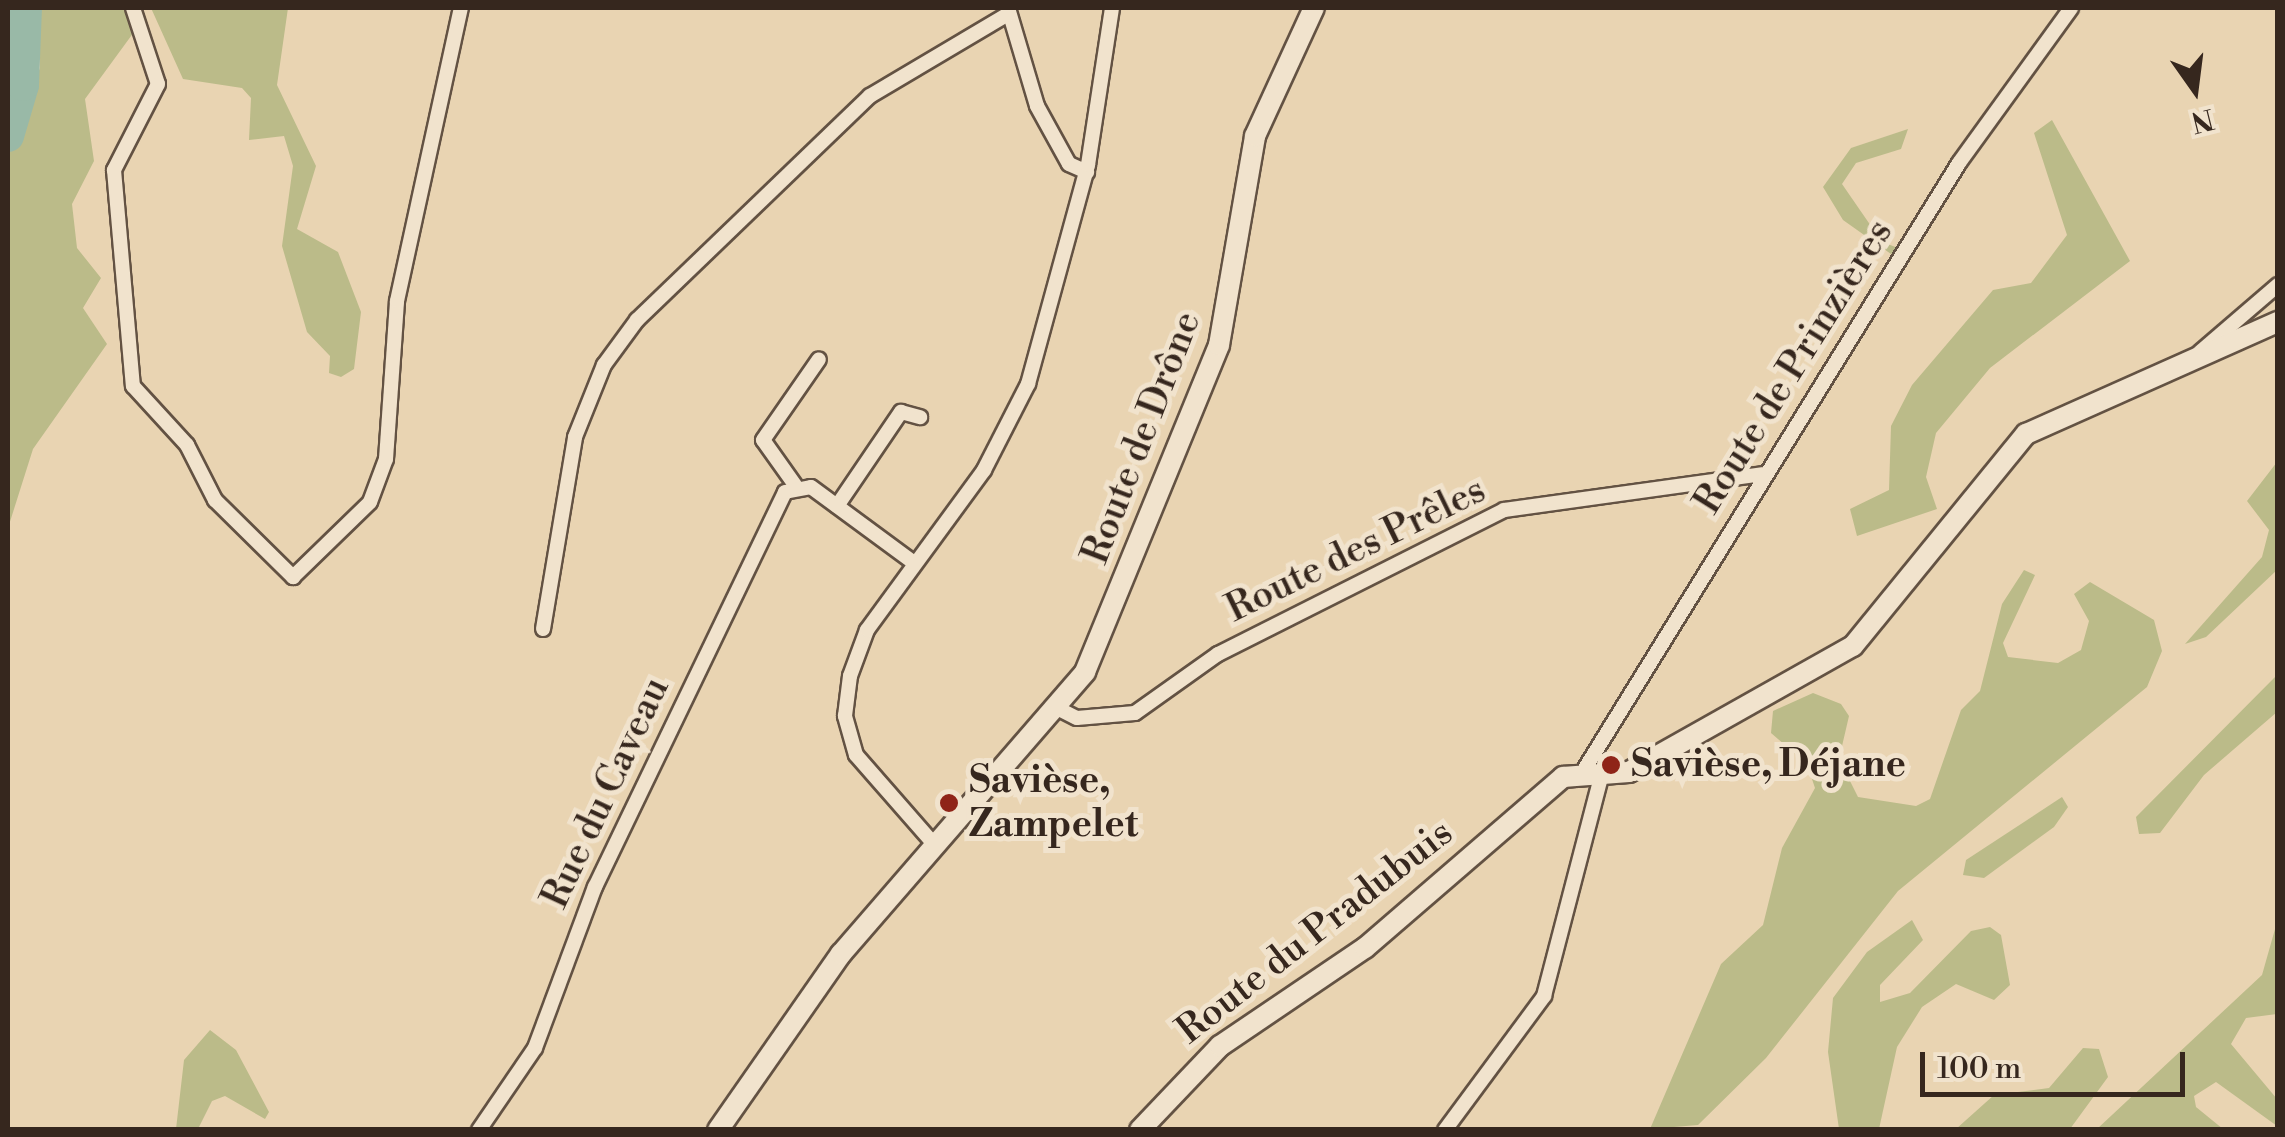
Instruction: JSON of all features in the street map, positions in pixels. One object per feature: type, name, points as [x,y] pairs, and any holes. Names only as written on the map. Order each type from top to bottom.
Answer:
[{"type":"street","points":[[133,8],[158,84],[114,170],[133,386],[187,445],[215,500],[293,577],[370,502],[386,459],[397,301],[461,8]]},
{"type":"street","points":[[934,843],[856,755],[845,716],[861,642],[914,562],[984,470],[1023,395],[1087,172],[1112,8]]},
{"type":"street","name":"Route de Drône","points":[[718,1130],[806,1000],[934,843],[1056,708],[1094,656],[1211,366],[1233,295],[1255,136],[1314,8]]},
{"type":"street","name":"Route de Prinzières","points":[[1445,1130],[1544,996],[1592,772],[1763,474],[1968,148],[2070,8]]},
{"type":"street","points":[[543,629],[575,437],[604,364],[637,320],[870,96],[1008,11],[1037,106],[1069,164],[1087,172]]},
{"type":"street","points":[[2200,356],[2278,284]]},
{"type":"street","name":"Route du Pradubuis","points":[[1140,1130],[1220,1046],[1364,948],[1557,781],[1592,772],[1637,768],[1844,652],[1888,612],[2012,445],[2057,416],[2278,322]]},
{"type":"street","points":[[819,359],[763,440],[796,485],[837,506],[914,562]]},
{"type":"street","points":[[837,506],[901,412],[920,417]]},
{"type":"street","name":"Route des Prêles","points":[[1056,708],[1076,718],[1136,712],[1218,654],[1504,510],[1763,474]]},
{"type":"street","name":"Rue du Caveau","points":[[479,1130],[536,1048],[595,887],[796,485]]},
{"type":"green space","points":[[8,8],[17,8],[22,36],[20,78],[36,79],[40,68],[40,8],[127,8],[134,32],[85,99],[94,161],[72,204],[77,248],[101,278],[83,308],[107,344],[33,449],[8,528]]},
{"type":"green space","points":[[151,8],[288,8],[277,85],[316,166],[297,229],[338,252],[361,312],[354,369],[341,377],[329,373],[330,356],[307,332],[282,246],[293,166],[284,136],[249,140],[251,98],[242,88],[183,79]]},
{"type":"green space","points":[[2052,120],[2130,261],[1990,368],[1936,433],[1926,477],[1937,509],[1857,536],[1850,509],[1889,490],[1891,426],[1912,385],[1993,290],[2031,283],[2067,235],[2034,133]]},
{"type":"green space","points":[[1908,129],[1901,149],[1856,163],[1842,184],[1882,242],[1901,249],[1891,254],[1843,220],[1823,187],[1851,148]]},
{"type":"green space","points":[[2277,462],[2277,570],[2206,637],[2185,644],[2262,557],[2269,530],[2247,501]]},
{"type":"green space","points":[[2024,570],[2035,575],[2003,643],[2008,657],[2058,663],[2081,650],[2089,621],[2074,594],[2090,582],[2154,620],[2162,651],[2147,687],[1898,891],[1766,1058],[1698,1125],[1650,1129],[1721,964],[1763,925],[1782,848],[1815,788],[1807,764],[1771,733],[1773,711],[1813,693],[1841,704],[1849,716],[1839,759],[1858,797],[1916,806],[1930,799],[1961,710],[1980,691],[2002,604]]},
{"type":"green space","points":[[2277,675],[2277,712],[2204,775],[2160,833],[2139,834],[2136,817]]},
{"type":"green space","points":[[2062,797],[2068,807],[2054,827],[1984,878],[1963,875],[1966,860]]},
{"type":"green space","points":[[1912,920],[1923,940],[1880,985],[1880,1002],[1910,993],[1971,931],[1990,927],[2001,935],[2010,985],[1994,1000],[1956,984],[1922,1007],[1897,1047],[1879,1129],[1839,1129],[1828,1052],[1833,998],[1867,952]]},
{"type":"green space","points":[[2277,922],[2277,1014],[2246,1018],[2231,1044],[2277,1099],[2277,1126],[2216,1082],[2194,1096],[2196,1107],[2223,1129],[2097,1129],[2262,975]]},
{"type":"green space","points":[[210,1030],[236,1050],[269,1112],[265,1119],[225,1096],[212,1101],[198,1129],[176,1129],[184,1060]]},
{"type":"green space","points":[[2083,1048],[2099,1049],[2108,1077],[2070,1129],[1956,1129],[1994,1095],[2049,1088]]},
{"type":"waterway","points":[[8,136],[23,85],[26,8]]},
{"type":"place","name":"Savièse, Déjane","points":[[1611,765]]},
{"type":"place","name":"Savièse, Zampelet","points":[[949,803]]}]
